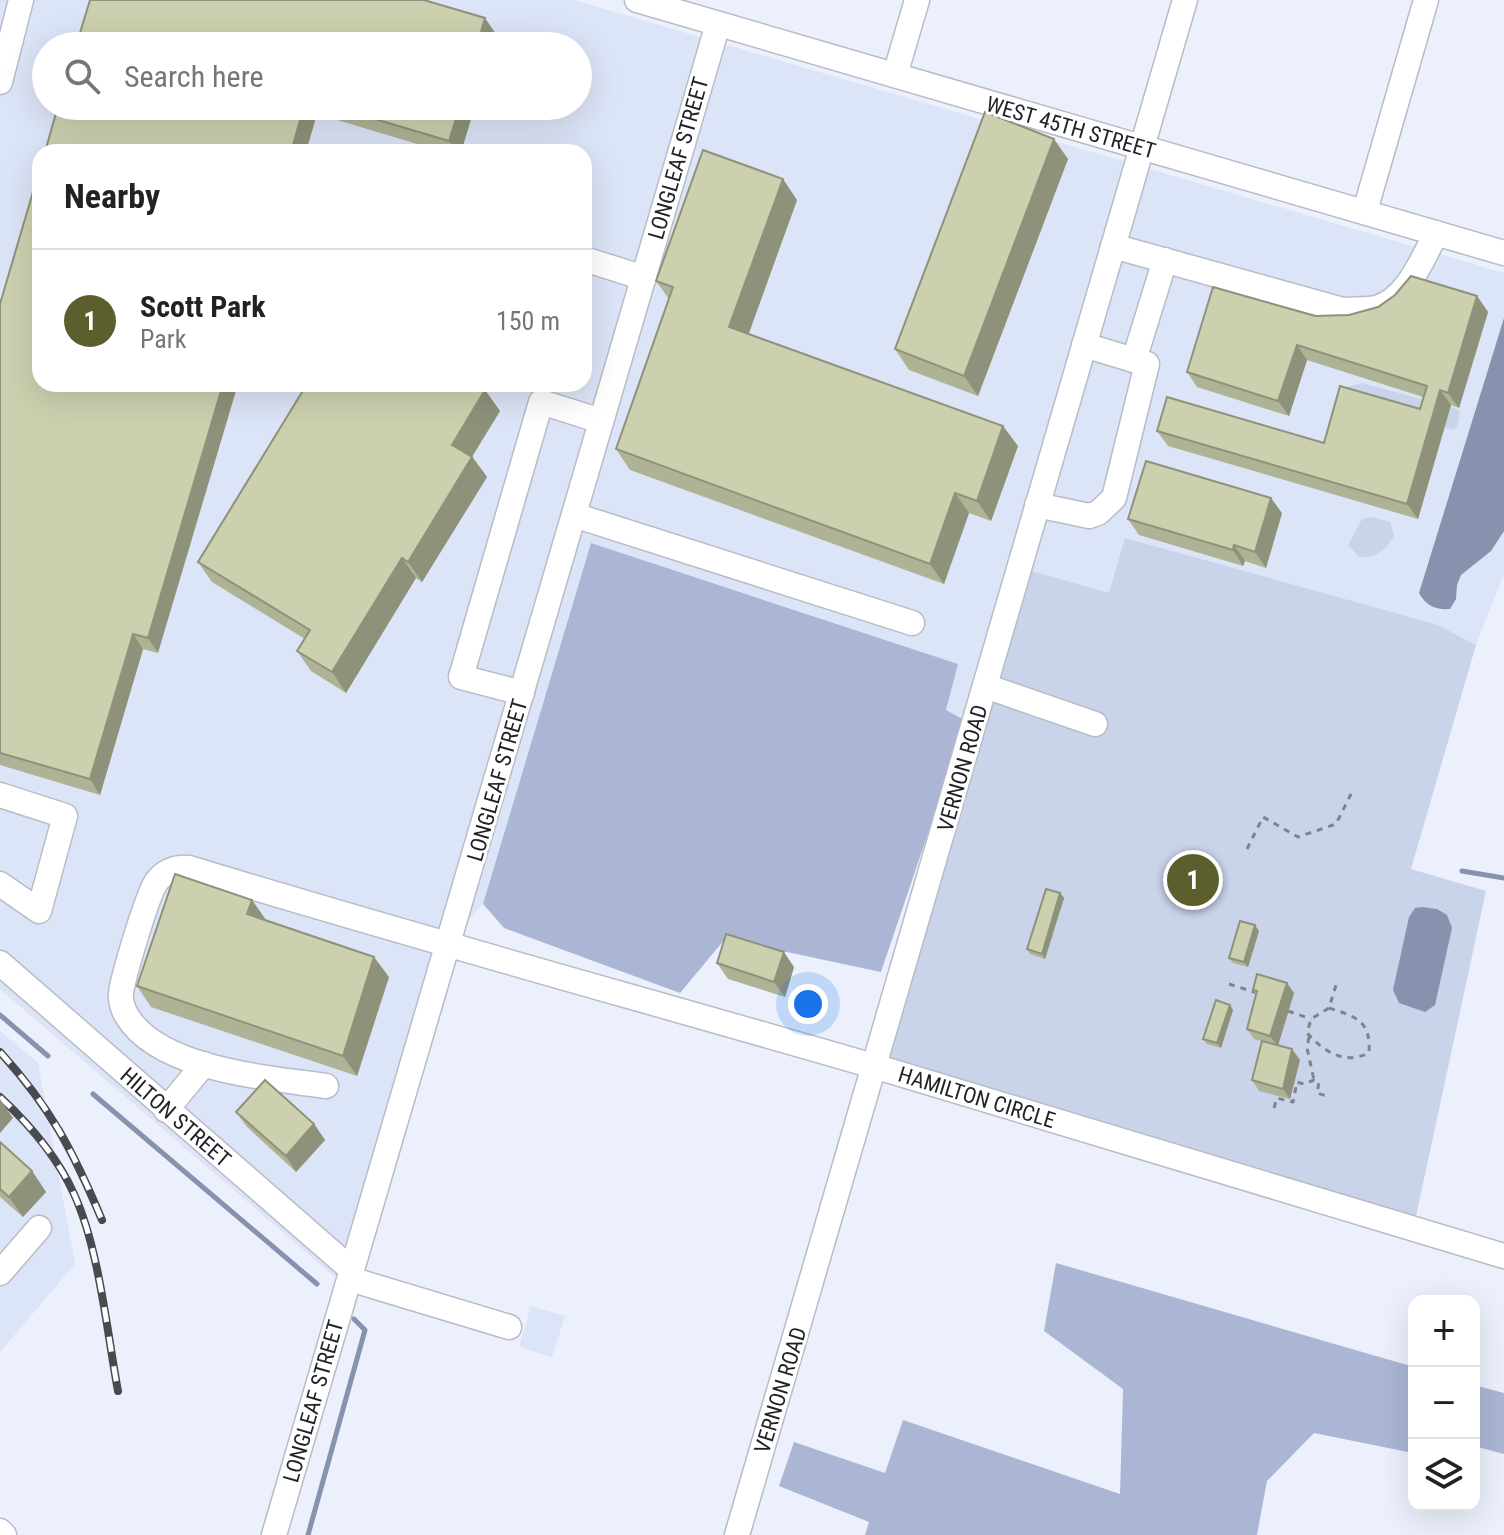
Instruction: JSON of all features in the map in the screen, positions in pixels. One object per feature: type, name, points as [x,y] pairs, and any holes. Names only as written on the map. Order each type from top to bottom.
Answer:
[{"type":"street","points":[[0,82],[21,0]]},
{"type":"street","name":"WEST 45TH STREET","points":[[637,0],[1504,253]]},
{"type":"street","points":[[895,75],[917,0]]},
{"type":"street","name":"VERNON ROAD","points":[[737,1535],[1185,0]]},
{"type":"street","points":[[1365,211],[1426,0]]},
{"type":"street","name":"LONGLEAF STREET","points":[[274,1535],[718,24]]},
{"type":"street","points":[[1113,246],[1343,310],[1378,307],[1396,296],[1417,270],[1436,233]]},
{"type":"street","points":[[1134,360],[1165,260]]},
{"type":"street","points":[[592,262],[644,278]]},
{"type":"street","points":[[1037,505],[1089,516],[1098,513],[1114,498],[1147,364],[1084,345]]},
{"type":"street","points":[[522,693],[461,677],[541,402],[601,421]]},
{"type":"street","points":[[574,515],[912,623]]},
{"type":"street","points":[[985,686],[1095,724]]},
{"type":"street","points":[[0,795],[65,816],[39,911],[0,884]]},
{"type":"street","name":"HAMILTON CIRCLE","points":[[204,1064],[160,1047],[137,1028],[127,1016],[121,994],[156,882],[177,867],[875,1067],[1504,1256]]},
{"type":"street","name":"HILTON STREET","points":[[0,963],[351,1274]]},
{"type":"street","points":[[166,1110],[204,1064],[236,1073],[326,1086]]},
{"type":"street","points":[[0,1273],[39,1228]]},
{"type":"street","points":[[351,1274],[509,1327]]},
{"type":"path","points":[[1247,849],[1263,817],[1298,837],[1336,824],[1353,790]]},
{"type":"path","points":[[1329,1008],[1351,1015],[1365,1026],[1369,1033],[1369,1053],[1346,1059],[1323,1047],[1307,1033],[1311,1019],[1329,1008],[1337,982]]},
{"type":"path","points":[[1229,984],[1257,992],[1254,1001]]},
{"type":"path","points":[[1278,1008],[1311,1019]]},
{"type":"path","points":[[1310,1036],[1307,1048],[1314,1080],[1319,1082],[1317,1093],[1330,1097]]},
{"type":"path","points":[[1274,1108],[1277,1098],[1293,1102],[1297,1082],[1304,1084],[1314,1080]]},
{"type":"shaded area","points":[[0,0],[574,0],[1504,273],[1504,573],[1476,645],[1438,625],[1109,593],[966,721],[946,710],[957,664],[591,543],[483,904],[469,919],[363,1273],[337,1279],[0,989]]},
{"type":"shaded area","points":[[1504,318],[1504,531],[1491,551],[1461,575],[1456,599],[1450,609],[1436,608],[1419,593]]},
{"type":"shaded area","points":[[1362,383],[1458,409],[1457,427],[1453,430],[1353,398],[1347,387]]},
{"type":"shaded area","points":[[1371,517],[1390,522],[1394,536],[1380,552],[1359,557],[1348,545],[1362,519]]},
{"type":"shaded area","points":[[1125,538],[1438,625],[1476,645],[1411,869],[1486,891],[1415,1221],[886,1061],[1028,570],[1109,593]]},
{"type":"shaded area","points":[[591,543],[958,664],[946,710],[966,721],[881,972],[725,939],[680,993],[504,928],[483,904]]},
{"type":"shaded area","points":[[1415,908],[1437,909],[1447,915],[1452,928],[1435,1005],[1425,1012],[1399,1003],[1393,990],[1409,917]]},
{"type":"shaded area","points":[[0,1031],[38,1063],[75,1264],[0,1352]]},
{"type":"shaded area","points":[[1056,1263],[1408,1365],[1408,1452],[1314,1433],[1267,1481],[1257,1535],[865,1535],[869,1522],[779,1486],[794,1442],[885,1473],[903,1420],[1120,1494],[1123,1389],[1044,1331]]},
{"type":"shaded area","points":[[531,1306],[565,1316],[552,1357],[519,1347]]},
{"type":"shaded area","points":[[1480,1387],[1504,1393],[1504,1454],[1480,1448]]},
{"type":"building","points":[[90,0],[424,0],[485,18],[481,32],[80,32]]},
{"type":"building","points":[[985,112],[1054,139],[964,376],[895,349]]},
{"type":"building","points":[[54,120],[300,120],[293,144],[47,144]]},
{"type":"building","points":[[378,120],[456,120],[449,141]]},
{"type":"building","points":[[703,150],[783,179],[729,327],[1003,426],[977,501],[955,493],[930,564],[616,449],[673,287],[656,281]]},
{"type":"building","points":[[32,195],[32,392],[221,392],[148,638],[133,634],[90,779],[0,753],[0,304]]},
{"type":"building","points":[[1411,276],[1477,296],[1448,393],[1440,390],[1407,504],[1157,431],[1167,397],[1324,443],[1340,386],[1420,409],[1427,386],[1297,345],[1278,401],[1187,372],[1213,287],[1315,316],[1349,315],[1378,307],[1395,295]]},
{"type":"building","points":[[302,392],[484,392],[452,445],[472,457],[408,562],[402,558],[332,672],[297,651],[310,630],[198,562]]},
{"type":"building","points":[[1146,461],[1271,498],[1255,552],[1234,545],[1233,550],[1128,519]]},
{"type":"building","points":[[175,874],[252,900],[247,914],[374,957],[343,1056],[137,986]]},
{"type":"building","points":[[1046,889],[1060,893],[1042,954],[1027,949]]},
{"type":"building","points":[[1240,921],[1255,925],[1244,962],[1229,958]]},
{"type":"building","points":[[726,934],[784,952],[774,982],[717,963]]},
{"type":"building","points":[[1257,974],[1287,983],[1270,1036],[1247,1029],[1257,991],[1253,990]]},
{"type":"building","points":[[1216,1000],[1230,1005],[1217,1043],[1203,1039]]},
{"type":"building","points":[[1262,1041],[1292,1049],[1283,1089],[1252,1080]]},
{"type":"building","points":[[265,1080],[314,1124],[286,1156],[236,1112]]},
{"type":"building","points":[[0,1142],[32,1171],[9,1197],[0,1189]]},
{"type":"waterway","points":[[1462,871],[1504,878]]},
{"type":"waterway","points":[[0,1015],[48,1056]]},
{"type":"waterway","points":[[93,1094],[317,1284]]},
{"type":"waterway","points":[[308,1535],[365,1330],[354,1319]]},
{"type":"railway","points":[[0,1052],[33,1092],[59,1131],[102,1220]]},
{"type":"railway","points":[[0,1097],[22,1118],[60,1167],[83,1216],[96,1265],[118,1391]]},
{"type":"place","name":"Scott Park","points":[[1193,880]]}]
